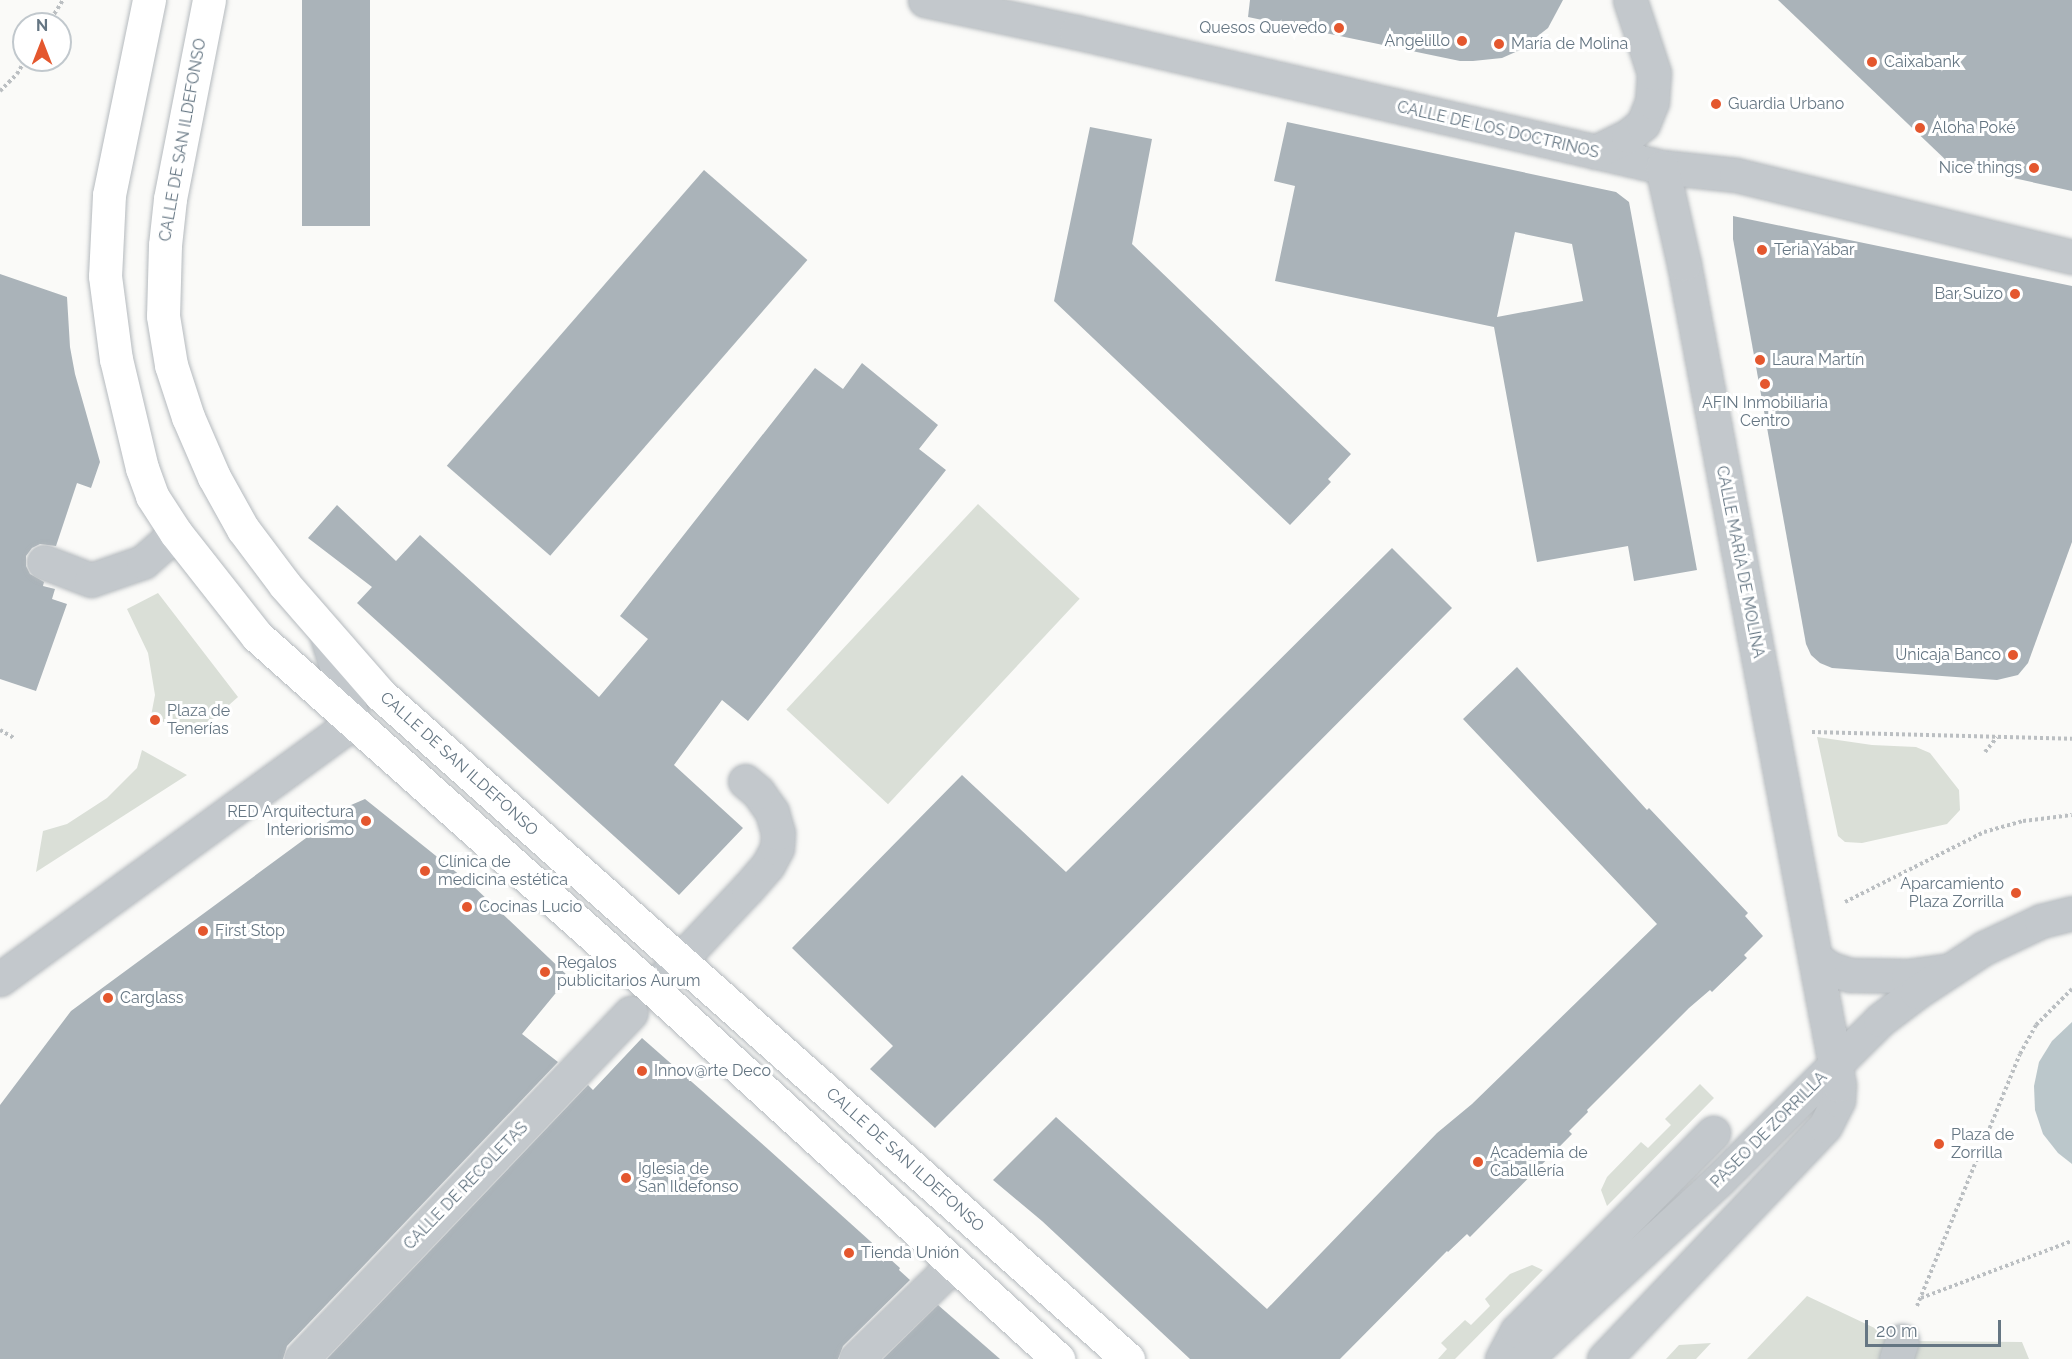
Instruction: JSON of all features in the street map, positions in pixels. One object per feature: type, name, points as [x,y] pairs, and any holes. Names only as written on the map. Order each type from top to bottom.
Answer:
[{"type":"main road","points":[[149,0],[109,195],[105,276],[116,360],[142,468],[152,496],[176,533],[257,636],[653,989],[1058,1359]]},
{"type":"main road","name":"CALLE DE SAN ILDEFONSO","points":[[209,0],[170,199],[163,290],[166,343],[188,417],[226,501],[272,567],[380,694],[1128,1359]]},
{"type":"street","name":"CALLE DE LOS DOCTRINOS","points":[[925,0],[1076,32],[1662,167],[1736,175],[2072,257]]},
{"type":"street","points":[[1595,152],[1628,136],[1643,124],[1652,102],[1654,73],[1630,0]]},
{"type":"street","name":"CALLE MARÍA DE MOLINA","points":[[1662,167],[1680,241],[1836,1064]]},
{"type":"street","points":[[44,562],[91,579],[143,562],[176,533]]},
{"type":"street","name":"CALLE DE SAN ILDEFONSO","points":[[325,631],[354,722]]},
{"type":"street","points":[[0,979],[354,722]]},
{"type":"street","points":[[653,989],[748,888],[768,865],[777,848],[776,822],[772,812],[758,792],[744,781]]},
{"type":"street","points":[[1836,1064],[1880,1020],[1948,970],[1984,948],[2042,921],[2072,913]]},
{"type":"street","points":[[1815,958],[1831,969],[1850,975],[1908,976],[1948,970]]},
{"type":"street","name":"CALLE DE RECOLETAS","points":[[302,1359],[630,1013]]},
{"type":"street","name":"PASEO DE ZORRILLA","points":[[1525,1359],[1718,1181],[1836,1064]]},
{"type":"street","name":"PASEO DE ZORRILLA","points":[[1604,1359],[1825,1126],[1838,1100],[1836,1064]]},
{"type":"street","points":[[1502,1359],[1517,1331],[1713,1133]]},
{"type":"street","points":[[856,1359],[953,1264]]},
{"type":"path","points":[[0,91],[18,72]]},
{"type":"path","points":[[0,729],[14,738]]},
{"type":"path","points":[[1811,732],[2072,739]]},
{"type":"path","points":[[1985,752],[1998,737]]},
{"type":"path","points":[[1842,904],[1984,832],[2023,821],[2072,814]]},
{"type":"path","points":[[1899,1350],[2020,1054],[2036,1025],[2072,989]]},
{"type":"path","points":[[1920,1298],[2072,1242]]},
{"type":"shaded area","points":[[978,504],[1080,599],[888,804],[786,710]]},
{"type":"shaded area","points":[[158,593],[238,697],[194,736],[151,716],[155,695],[148,653],[127,609]]},
{"type":"shaded area","points":[[1817,737],[1872,745],[1916,747],[1930,753],[1959,790],[1960,810],[1947,824],[1862,843],[1845,842],[1838,836]]},
{"type":"shaded area","points":[[142,750],[187,775],[36,872],[43,831],[67,824],[107,798],[137,768]]},
{"type":"shaded area","points":[[2072,1022],[2072,1164],[2058,1153],[2043,1134],[2035,1110],[2034,1086],[2039,1062],[2052,1041]]},
{"type":"shaded area","points":[[1700,1084],[1714,1098],[1607,1206],[1601,1190],[1607,1177],[1641,1142],[1648,1148],[1671,1125],[1665,1119]]},
{"type":"shaded area","points":[[1532,1265],[1543,1270],[1455,1359],[1438,1359],[1447,1349],[1441,1343],[1465,1320],[1471,1325],[1490,1306],[1485,1299],[1510,1274]]},
{"type":"shaded area","points":[[1807,1296],[1902,1341],[2022,1342],[2029,1359],[1747,1359]]},
{"type":"shaded area","points":[[1711,1343],[1696,1359],[1666,1359],[1679,1345]]},
{"type":"building","points":[[302,0],[370,0],[370,226],[302,226]]},
{"type":"building","points":[[1250,0],[1563,0],[1548,28],[1520,50],[1502,58],[1460,61],[1248,17]]},
{"type":"building","points":[[1778,0],[2072,0],[2072,191],[1950,164]]},
{"type":"building","points":[[1287,122],[1616,192],[1629,202],[1697,570],[1634,581],[1628,546],[1537,562],[1494,327],[1275,281],[1295,186],[1274,181]],"holes":[[[1515,232],[1572,244],[1583,301],[1497,317]]]},
{"type":"building","points":[[1090,127],[1152,139],[1132,244],[1351,454],[1328,479],[1331,482],[1290,525],[1054,301]]},
{"type":"building","points":[[704,170],[807,260],[550,556],[447,466]]},
{"type":"building","points":[[1733,216],[2072,286],[2072,542],[2028,663],[2018,675],[1997,680],[1832,668],[1820,663],[1811,655],[1806,644],[1733,239]]},
{"type":"building","points":[[0,274],[67,297],[70,347],[75,374],[100,462],[91,488],[77,483],[56,546],[40,544],[32,548],[26,556],[26,566],[30,574],[44,582],[43,586],[55,589],[52,599],[67,604],[36,691],[0,679]]},
{"type":"building","points":[[862,363],[938,425],[919,449],[946,470],[748,721],[722,700],[674,765],[743,828],[679,895],[357,603],[372,587],[308,538],[337,505],[396,561],[420,535],[599,697],[648,639],[620,616],[815,368],[843,389]]},
{"type":"building","points":[[1392,548],[1452,608],[935,1128],[870,1069],[893,1046],[792,948],[962,775],[1066,872]]},
{"type":"building","points":[[1517,667],[1647,810],[1649,808],[1748,913],[1745,916],[1763,936],[1744,955],[1747,958],[1712,992],[1710,990],[1689,1008],[1587,1110],[1588,1112],[1569,1131],[1572,1134],[1470,1237],[1467,1234],[1447,1251],[1340,1359],[1190,1359],[1042,1221],[993,1180],[1056,1117],[1267,1309],[1437,1133],[1472,1104],[1657,924],[1463,719]]},
{"type":"building","points":[[365,799],[471,884],[569,977],[522,1034],[558,1062],[287,1346],[283,1359],[0,1359],[0,1105],[71,1011],[351,805]]},
{"type":"building","points":[[642,1038],[900,1268],[899,1270],[910,1280],[843,1346],[838,1359],[327,1359],[588,1085],[593,1090]]},
{"type":"building","points":[[938,1305],[1000,1359],[883,1359]]},
{"type":"place","name":"Quesos Quevedo","points":[[1339,28]]},
{"type":"place","name":"Angelillo","points":[[1462,41]]},
{"type":"place","name":"María de Molina","points":[[1499,44]]},
{"type":"place","name":"Caixabank","points":[[1872,62]]},
{"type":"place","name":"Guardia Urbano","points":[[1716,104]]},
{"type":"place","name":"Aloha Poké","points":[[1920,128]]},
{"type":"place","name":"Nice things","points":[[2034,168]]},
{"type":"place","name":"Teria Yabar","points":[[1762,250]]},
{"type":"place","name":"Bar Suizo","points":[[2015,294]]},
{"type":"place","name":"Laura Martín","points":[[1760,360]]},
{"type":"place","name":"AFIN Inmobiliaria Centro","points":[[1765,384]]},
{"type":"place","name":"Unicaja Banco","points":[[2013,655]]},
{"type":"place","name":"Plaza de Tenerías","points":[[155,720]]},
{"type":"place","name":"RED Arquitectura Interiorismo","points":[[366,821]]},
{"type":"place","name":"Clínica de medicina estética","points":[[425,871]]},
{"type":"place","name":"Aparcamiento Plaza Zorrilla","points":[[2016,893]]},
{"type":"place","name":"Cocinas Lucio","points":[[467,907]]},
{"type":"place","name":"First Stop","points":[[203,931]]},
{"type":"place","name":"Regalos publicitarios Aurum","points":[[545,972]]},
{"type":"place","name":"Carglass","points":[[108,998]]},
{"type":"place","name":"Innov@rte Deco","points":[[642,1071]]},
{"type":"place","name":"Plaza de Zorrilla","points":[[1939,1144]]},
{"type":"place","name":"Academia de Caballería","points":[[1478,1162]]},
{"type":"place","name":"Iglesia de San Ildefonso","points":[[626,1178]]},
{"type":"place","name":"Tienda Unión","points":[[849,1253]]}]
